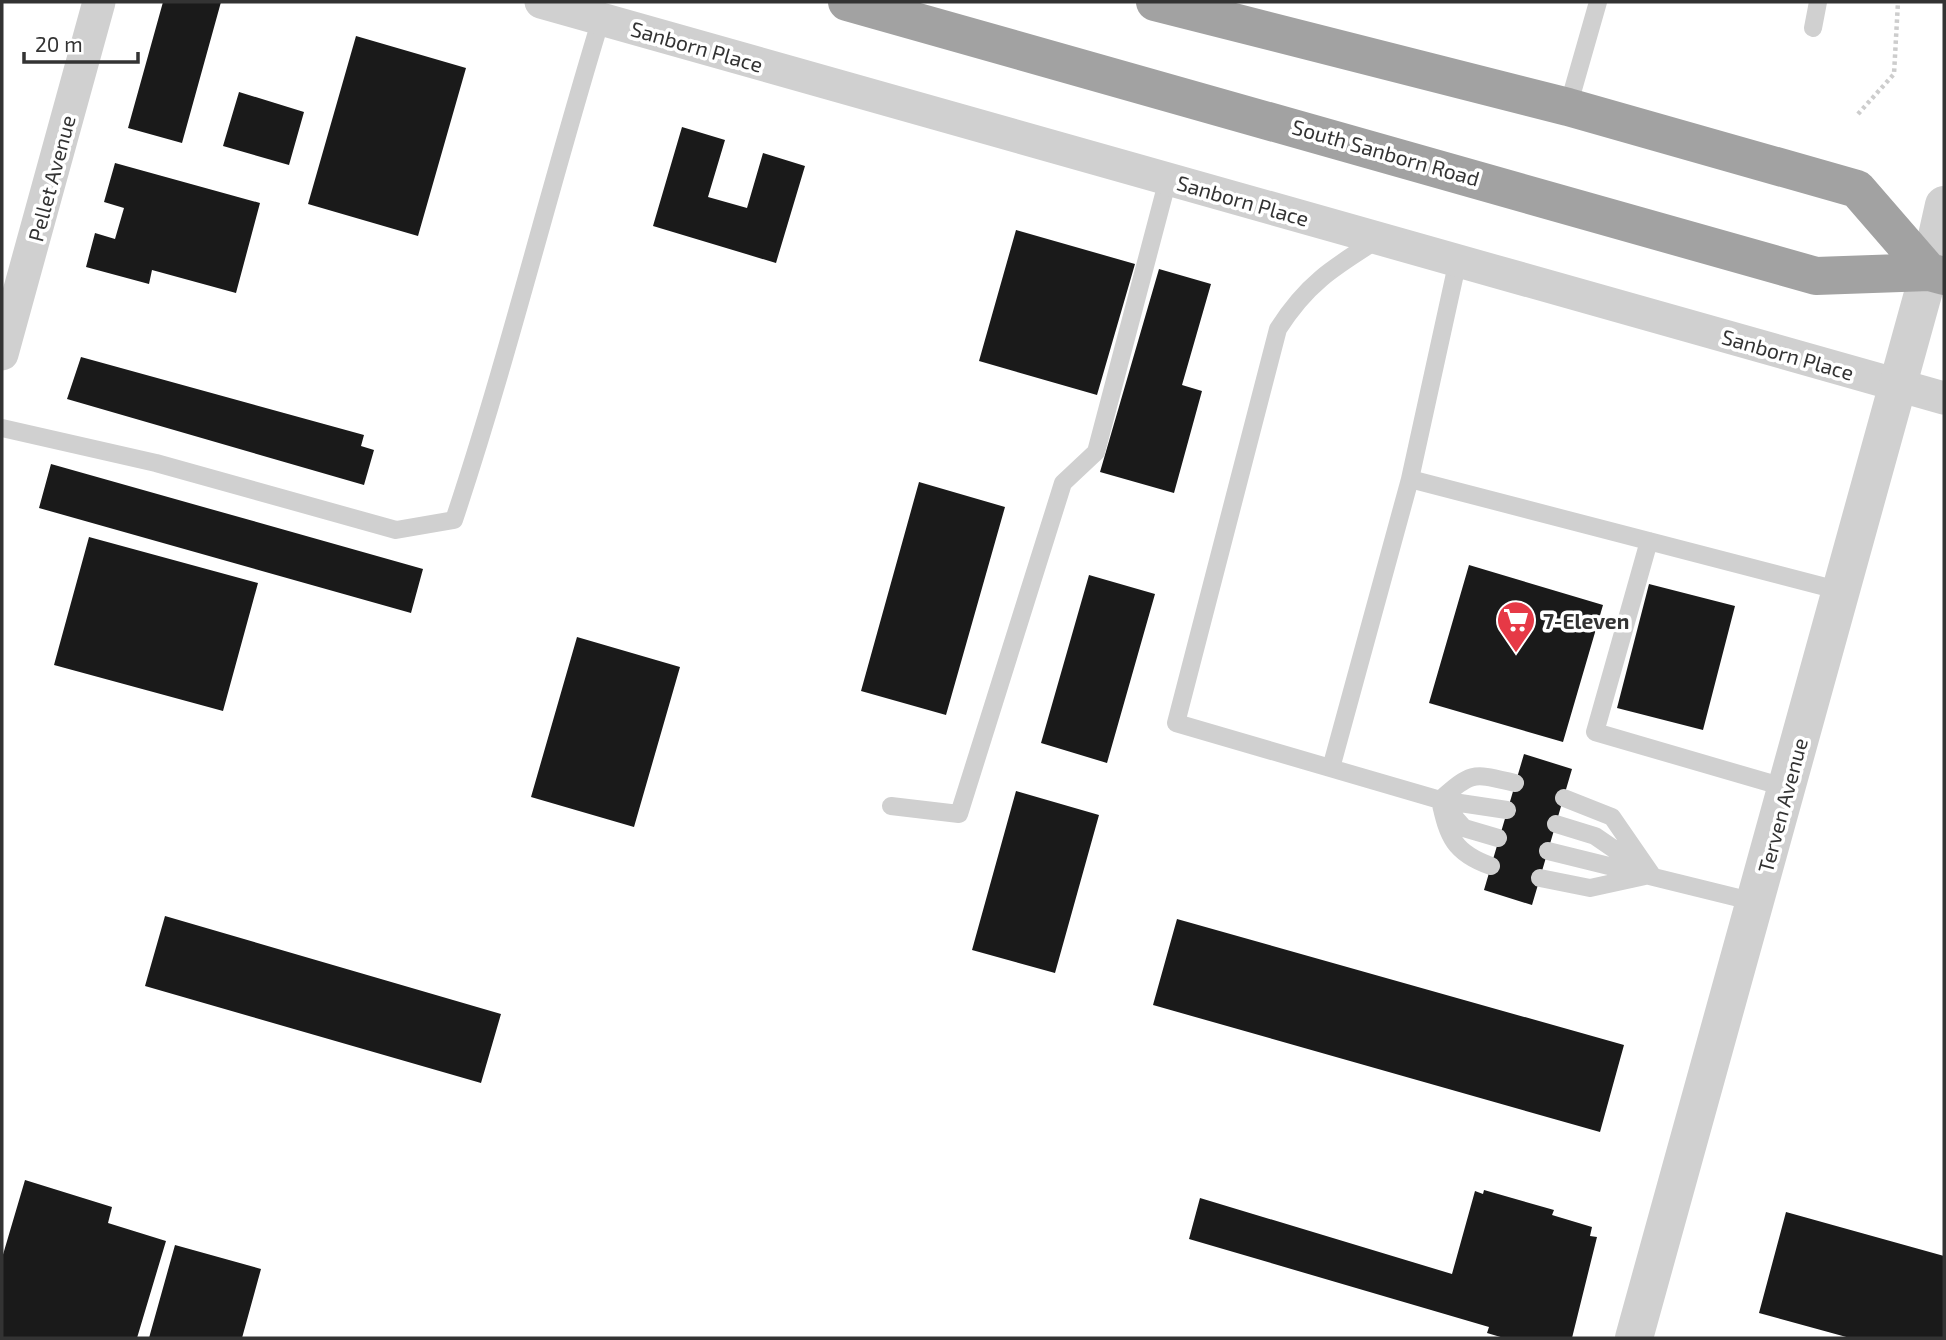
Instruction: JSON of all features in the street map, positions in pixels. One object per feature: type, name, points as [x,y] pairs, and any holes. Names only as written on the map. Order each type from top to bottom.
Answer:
[{"type":"highway","name":"South Sanborn Road","points":[[847,2],[1815,276],[1937,274]]},
{"type":"highway","points":[[1155,2],[1568,107],[1857,189],[1937,274]]},
{"type":"street","name":"Pellet Avenue","points":[[2,355],[99,2]]},
{"type":"street","name":"Sanborn Place","points":[[541,2],[1944,398]]},
{"type":"street","name":"Terven Avenue","points":[[1634,1338],[1898,385],[1937,274],[1944,205]]},
{"type":"lane","points":[[1568,107],[1598,2]]},
{"type":"lane","points":[[1813,28],[1818,2]]},
{"type":"lane","points":[[2,428],[156,463],[396,530],[454,520],[481,439],[543,212],[601,19]]},
{"type":"lane","points":[[891,806],[959,814],[1063,483],[1096,452],[1168,179]]},
{"type":"lane","points":[[1380,238],[1327,272],[1296,299],[1278,329],[1176,723],[1440,800],[1507,810]]},
{"type":"lane","points":[[1331,768],[1410,480],[1458,260]]},
{"type":"lane","points":[[1410,480],[1841,591]]},
{"type":"lane","points":[[1648,541],[1595,732],[1787,788]]},
{"type":"lane","points":[[1440,800],[1466,778],[1479,775],[1515,783]]},
{"type":"lane","points":[[1564,798],[1612,817],[1652,875]]},
{"type":"lane","points":[[1440,800],[1464,828],[1499,838]]},
{"type":"lane","points":[[1440,800],[1453,843],[1471,859],[1491,866]]},
{"type":"lane","points":[[1556,824],[1595,836],[1652,875]]},
{"type":"lane","points":[[1548,851],[1755,902]]},
{"type":"lane","points":[[1540,878],[1590,888],[1652,875]]},
{"type":"path","points":[[1858,114],[1894,74],[1898,2]]},
{"type":"building","points":[[163,2],[221,2],[182,143],[128,128]]},
{"type":"building","points":[[356,36],[466,68],[418,236],[308,204]]},
{"type":"building","points":[[239,92],[304,112],[289,165],[223,146]]},
{"type":"building","points":[[682,127],[725,140],[708,197],[747,208],[763,153],[805,166],[776,263],[653,226]]},
{"type":"building","points":[[115,163],[260,203],[236,293],[152,270],[149,284],[86,267],[95,233],[115,239],[124,208],[104,202]]},
{"type":"building","points":[[1016,230],[1135,264],[1097,395],[979,361]]},
{"type":"building","points":[[1159,269],[1211,284],[1182,385],[1202,391],[1174,493],[1100,472]]},
{"type":"building","points":[[81,357],[364,435],[361,446],[374,450],[364,485],[67,399]]},
{"type":"building","points":[[51,464],[423,569],[411,613],[39,508]]},
{"type":"building","points":[[919,482],[1005,507],[946,715],[861,691]]},
{"type":"building","points":[[89,537],[258,583],[223,711],[54,665]]},
{"type":"building","name":"7-Eleven","points":[[1469,565],[1603,605],[1563,742],[1429,703]]},
{"type":"building","points":[[1089,575],[1155,594],[1107,763],[1041,743]]},
{"type":"building","points":[[1649,584],[1735,606],[1703,730],[1617,708]]},
{"type":"building","points":[[577,637],[680,667],[634,827],[531,797]]},
{"type":"building","points":[[1524,754],[1572,769],[1532,905],[1484,890]]},
{"type":"building","points":[[1016,791],[1099,815],[1055,973],[972,950]]},
{"type":"building","points":[[165,916],[501,1014],[481,1083],[145,986]]},
{"type":"building","points":[[1177,919],[1624,1045],[1600,1132],[1153,1005]]},
{"type":"building","points":[[25,1180],[112,1207],[108,1223],[166,1241],[137,1338],[2,1338],[2,1258]]},
{"type":"building","points":[[1484,1190],[1554,1210],[1552,1215],[1592,1227],[1590,1236],[1597,1237],[1572,1338],[1504,1338],[1487,1333],[1489,1327],[1189,1239],[1200,1198],[1452,1274],[1475,1191],[1483,1194]]},
{"type":"building","points":[[1786,1212],[1944,1256],[1944,1338],[1850,1338],[1759,1313]]},
{"type":"building","points":[[175,1245],[261,1269],[242,1338],[149,1338]]},
{"type":"place","name":"7-Eleven","points":[[1516,654]]}]
